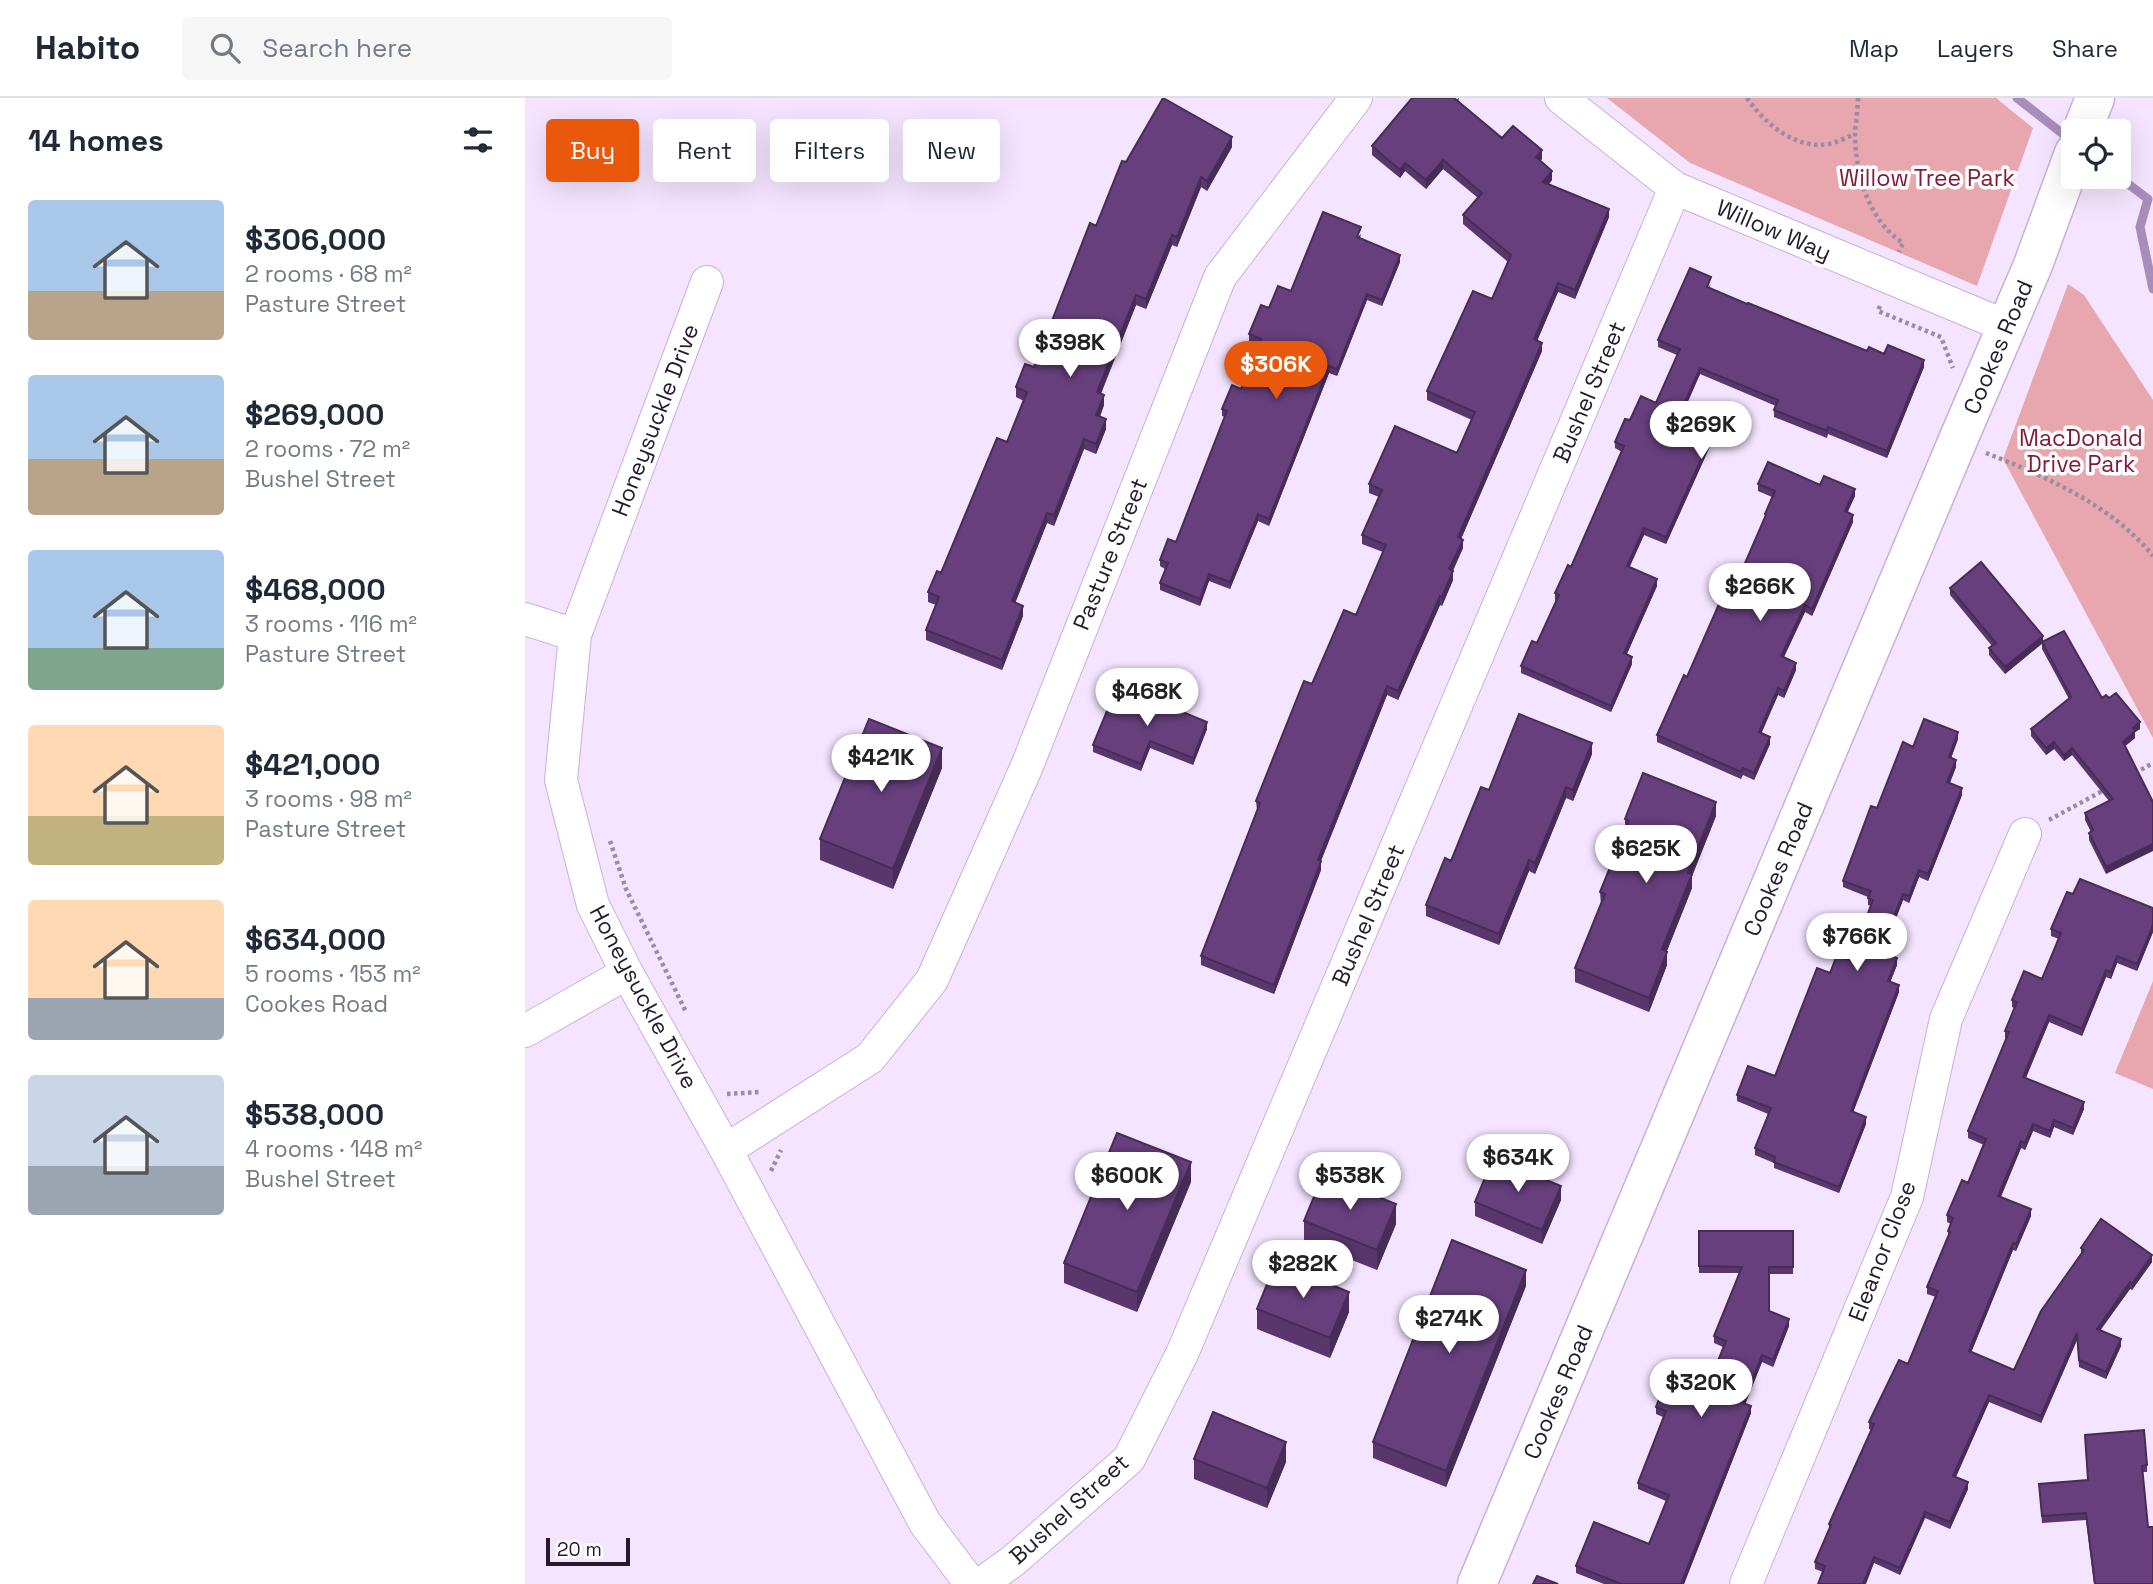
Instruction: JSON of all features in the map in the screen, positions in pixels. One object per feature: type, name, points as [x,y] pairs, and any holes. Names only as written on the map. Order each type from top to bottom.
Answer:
[{"type":"street","name":"Pasture Street","points":[[726,1150],[870,1058],[932,980],[1027,765],[1220,277],[1356,98]]},
{"type":"street","name":"Willow Way","points":[[1561,98],[1675,188],[2008,327]]},
{"type":"street","name":"Bushel Street","points":[[981,1584],[1013,1561],[1129,1459],[1176,1366],[1675,188]]},
{"type":"street","name":"Cookes Road","points":[[1477,1584],[1952,453],[2008,327],[2061,189]]},
{"type":"street","name":"Honeysuckle Drive","points":[[707,282],[575,635],[561,780],[593,905],[627,973],[726,1150],[925,1523],[971,1584]]},
{"type":"street","points":[[525,619],[575,635]]},
{"type":"street","name":"Eleanor Close","points":[[1746,1584],[1907,1196],[1946,1019],[2035,828]]},
{"type":"street","points":[[525,1031],[627,973]]},
{"type":"path","points":[[1747,98],[1762,118],[1798,143],[1828,144],[1855,134]]},
{"type":"path","points":[[1858,98],[1855,134],[1859,176],[1871,206],[1887,232],[1903,243],[1897,257]]},
{"type":"path","points":[[1881,300],[1878,312],[1941,337]]},
{"type":"path","points":[[1979,450],[2047,479],[2087,502],[2139,538],[2153,556]]},
{"type":"path","points":[[2129,776],[2153,764]]},
{"type":"path","points":[[2035,828],[2117,783]]},
{"type":"path","points":[[606,829],[625,889],[691,1021]]},
{"type":"path","points":[[726,1094],[759,1091]]},
{"type":"green space","name":"Willow Tree Park","points":[[1607,98],[1996,98],[2033,128],[1977,286],[1690,163]]},
{"type":"green space","name":"MacDonald Drive Park","points":[[2068,284],[2084,295],[2153,400],[2153,738],[2003,459]]},
{"type":"green space","points":[[2153,981],[2153,1089],[2115,1073]]},
{"type":"building","points":[[1163,98],[1232,137],[1207,181],[1201,177],[1177,237],[1172,235],[1146,299],[1136,295],[1097,392],[1104,395],[1096,415],[1106,419],[1096,444],[1084,439],[1054,515],[1047,513],[1012,601],[1023,606],[1002,660],[926,630],[939,597],[928,592],[937,571],[941,573],[997,438],[1007,442],[1027,392],[1016,387],[1025,364],[1034,367],[1090,223],[1096,226],[1122,161],[1126,162]]},
{"type":"building","points":[[1412,98],[1454,98],[1502,138],[1513,126],[1542,150],[1536,157],[1552,171],[1543,182],[1609,209],[1575,290],[1558,283],[1534,339],[1542,343],[1458,537],[1463,540],[1449,569],[1453,571],[1398,691],[1387,686],[1318,860],[1321,861],[1274,985],[1201,956],[1260,803],[1256,801],[1304,681],[1312,684],[1344,610],[1356,615],[1386,545],[1362,535],[1382,490],[1369,484],[1395,426],[1457,453],[1475,412],[1427,391],[1473,291],[1492,299],[1511,255],[1463,215],[1482,193],[1443,160],[1426,180],[1405,163],[1400,170],[1372,146]]},
{"type":"building","points":[[1323,212],[1361,227],[1357,237],[1400,255],[1382,300],[1367,294],[1337,369],[1329,366],[1269,519],[1258,514],[1230,582],[1209,574],[1200,599],[1160,583],[1168,563],[1160,560],[1168,539],[1176,542],[1227,411],[1222,409],[1232,385],[1241,389],[1261,339],[1249,334],[1261,305],[1269,308],[1278,286],[1291,291]]},
{"type":"building","points":[[1690,268],[1711,277],[1707,287],[1747,304],[1867,351],[1869,347],[1884,354],[1888,345],[1924,360],[1887,451],[1828,427],[1827,431],[1774,410],[1778,400],[1700,368],[1680,413],[1715,428],[1666,537],[1644,528],[1627,566],[1657,579],[1624,653],[1632,657],[1611,706],[1521,666],[1532,641],[1537,643],[1559,595],[1555,593],[1568,565],[1571,567],[1624,446],[1615,442],[1625,419],[1630,420],[1641,396],[1656,403],[1680,349],[1658,340]]},
{"type":"building","points":[[1768,462],[1820,485],[1824,476],[1855,489],[1845,511],[1853,515],[1812,609],[1805,605],[1781,656],[1796,663],[1784,691],[1778,688],[1759,732],[1770,737],[1754,773],[1743,768],[1741,772],[1657,735],[1684,675],[1687,677],[1719,604],[1726,607],[1766,515],[1775,491],[1758,484]]},
{"type":"building","points":[[1981,562],[2043,636],[2005,667],[1989,648],[1996,643],[1950,588]]},
{"type":"building","points":[[2064,631],[2102,698],[2106,695],[2109,698],[2116,693],[2140,722],[2123,742],[2153,802],[2153,844],[2106,867],[2089,833],[2093,830],[2085,813],[2113,799],[2072,748],[2064,755],[2054,742],[2046,748],[2031,729],[2071,697],[2042,642]]},
{"type":"building","points":[[1124,688],[1207,722],[1193,758],[1150,741],[1141,764],[1093,745],[1109,706],[1116,709]]},
{"type":"building","points":[[1519,714],[1592,743],[1573,790],[1566,787],[1535,863],[1529,860],[1499,934],[1426,905],[1445,858],[1451,861],[1481,787],[1489,790]]},
{"type":"building","points":[[869,719],[942,748],[893,869],[820,839]]},
{"type":"building","points":[[1924,719],[1958,732],[1949,757],[1956,760],[1947,782],[1962,788],[1928,874],[1919,870],[1909,896],[1903,894],[1885,939],[1894,943],[1889,955],[1897,958],[1888,981],[1899,985],[1851,1111],[1866,1117],[1839,1187],[1774,1162],[1775,1157],[1755,1148],[1771,1108],[1737,1095],[1748,1066],[1775,1076],[1817,968],[1830,973],[1837,955],[1850,960],[1873,900],[1868,898],[1871,891],[1843,881],[1871,806],[1877,808],[1903,742],[1913,747]]},
{"type":"building","points":[[1643,773],[1716,802],[1688,873],[1692,874],[1662,949],[1667,952],[1649,998],[1575,968],[1605,894],[1600,892],[1629,821],[1625,819]]},
{"type":"building","points":[[2080,879],[2153,908],[2153,925],[2137,964],[2117,956],[2111,972],[2106,970],[2082,1029],[2049,1015],[2023,1077],[2084,1102],[2073,1128],[2054,1120],[2050,1131],[2033,1124],[2025,1143],[2021,1141],[1998,1196],[2031,1209],[2016,1244],[2013,1243],[1969,1351],[2014,1370],[2041,1311],[2084,1250],[2081,1248],[2101,1219],[2152,1255],[2097,1329],[2121,1339],[2106,1372],[2079,1360],[2077,1333],[2041,1416],[1989,1395],[1953,1476],[1968,1482],[1950,1522],[1925,1512],[1900,1568],[1874,1557],[1863,1584],[1818,1584],[1825,1566],[1815,1562],[1874,1424],[1869,1422],[1899,1360],[1908,1364],[1938,1291],[1927,1287],[1950,1232],[1948,1231],[1953,1218],[1947,1215],[1962,1180],[1968,1183],[1986,1139],[1968,1131],[2009,1032],[2005,1031],[2017,1002],[2012,1000],[2024,971],[2042,979],[2061,933],[2051,929],[2067,892],[2073,894]]},
{"type":"building","points":[[1117,1133],[1191,1162],[1137,1292],[1064,1263]]},
{"type":"building","points":[[1493,1158],[1561,1186],[1542,1230],[1475,1202]]},
{"type":"building","points":[[1323,1175],[1396,1204],[1377,1250],[1304,1221]]},
{"type":"building","points":[[1699,1231],[1793,1231],[1793,1267],[1769,1267],[1769,1311],[1789,1319],[1773,1360],[1762,1355],[1743,1403],[1751,1406],[1681,1584],[1621,1584],[1576,1566],[1594,1522],[1649,1544],[1669,1495],[1638,1483],[1666,1411],[1656,1407],[1669,1374],[1707,1388],[1726,1341],[1714,1336],[1742,1267],[1699,1266]]},
{"type":"building","points":[[1452,1240],[1526,1270],[1446,1471],[1373,1442]]},
{"type":"building","points":[[1276,1262],[1349,1292],[1330,1338],[1257,1309]]},
{"type":"building","points":[[1213,1412],[1286,1442],[1267,1488],[1194,1459]]},
{"type":"building","points":[[2144,1430],[2147,1465],[2142,1466],[2148,1527],[2153,1527],[2153,1584],[2095,1584],[2086,1513],[2042,1516],[2039,1484],[2088,1480],[2085,1435]]},
{"type":"building","points":[[1537,1576],[1558,1584],[1533,1584]]},
{"type":"waterway","points":[[2017,98],[2061,132]]},
{"type":"waterway","points":[[2131,186],[2148,199],[2140,227],[2153,289]]}]
